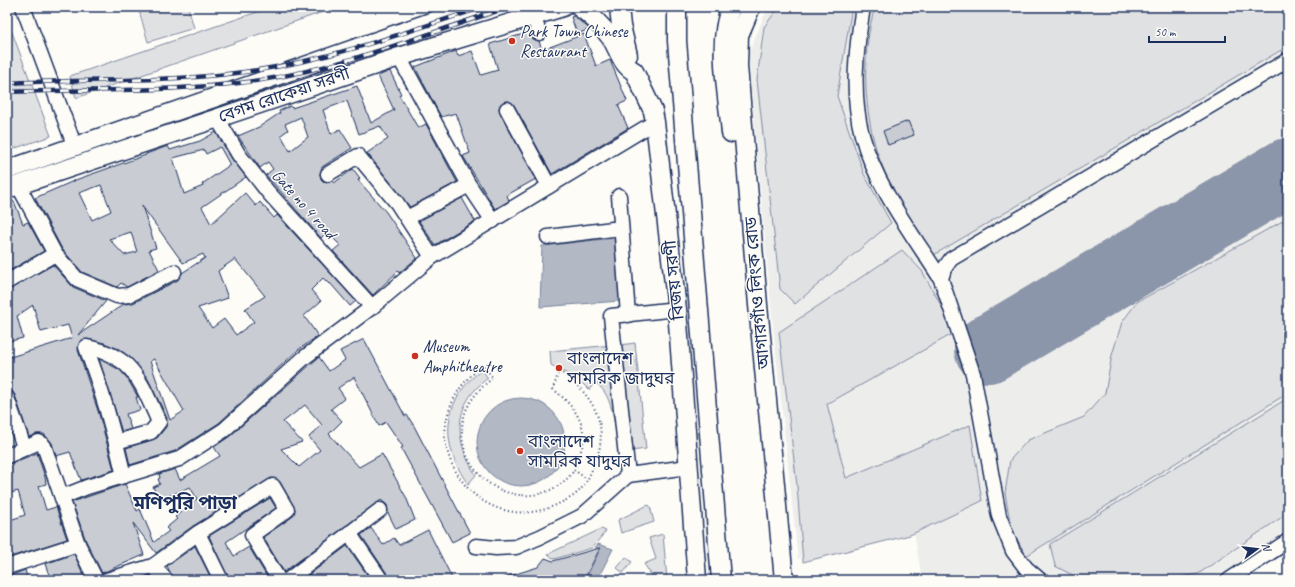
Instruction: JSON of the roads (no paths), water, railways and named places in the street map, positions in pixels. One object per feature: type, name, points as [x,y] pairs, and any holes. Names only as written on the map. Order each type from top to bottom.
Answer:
[{"type":"main road","name":"বেগম রোকেয়া সরণী","points":[[7,170],[474,7]]},
{"type":"main road","name":"বেগম রোকেয়া সরণী","points":[[12,187],[399,57],[536,25],[563,7]]},
{"type":"main road","name":"বিজয় সরণী","points":[[580,7],[598,23],[611,38],[628,67],[634,71],[653,111],[677,309],[697,580]]},
{"type":"main road","points":[[619,7],[621,26],[634,71]]},
{"type":"main road","points":[[666,7],[677,42]]},
{"type":"main road","name":"বিজয় সরণী","points":[[677,7],[677,42],[721,580]]},
{"type":"main road","name":"আগারগাঁও লিংক রোড","points":[[732,7],[725,37],[725,61],[774,580]]},
{"type":"main road","name":"আগারগাঁও লিংক রোড","points":[[751,7],[740,35],[738,66],[758,313],[784,580]]},
{"type":"street","points":[[23,7],[75,147]]},
{"type":"street","points":[[863,7],[855,80],[856,100],[862,135],[876,170],[892,202],[941,279],[973,374],[999,516],[1013,551],[1026,568],[1040,580]]},
{"type":"street","points":[[399,57],[469,185],[493,221]]},
{"type":"street","points":[[941,279],[944,269],[950,259],[1288,60]]},
{"type":"street","points":[[507,109],[549,186]]},
{"type":"street","name":"Gate no 4 road","points":[[218,118],[239,155],[268,192],[372,307]]},
{"type":"street","points":[[62,497],[179,459],[224,430],[305,357],[372,307],[432,257],[655,122]]},
{"type":"street","points":[[328,174],[358,156],[397,203],[432,257]]},
{"type":"street","points":[[407,218],[469,185]]},
{"type":"street","points":[[12,187],[55,254],[77,278],[117,296],[129,295],[174,272]]},
{"type":"street","points":[[619,196],[628,315]]},
{"type":"street","points":[[548,237],[621,228]]},
{"type":"street","points":[[7,282],[55,254]]},
{"type":"street","points":[[628,475],[611,316],[677,309]]},
{"type":"street","points":[[116,442],[151,432],[159,422],[130,366],[112,354],[86,348],[110,417],[124,476]]},
{"type":"street","points":[[7,398],[24,447]]},
{"type":"street","points":[[7,456],[24,447],[39,442],[44,446],[78,544],[96,580]]},
{"type":"street","points":[[476,546],[496,548],[516,547],[582,516],[628,475],[688,467]]},
{"type":"street","points":[[107,580],[153,566],[198,533],[273,486],[288,510],[252,535],[289,579],[380,510]]},
{"type":"street","points":[[198,533],[221,580]]},
{"type":"street","points":[[349,533],[381,580]]},
{"type":"street","points":[[1229,580],[1288,541]]},
{"type":"street","points":[[7,566],[78,544]]},
{"type":"street","points":[[153,566],[166,580]]},
{"type":"railway","points":[[7,83],[165,79],[258,70],[287,65],[344,51],[483,7]]},
{"type":"railway","points":[[7,92],[166,89],[261,80],[324,67],[355,58],[509,7]]},
{"type":"place","name":"Park Town Chinese Restaurant","points":[[512,41]]},
{"type":"place","name":"Museum Amphitheatre","points":[[415,356]]},
{"type":"place","name":"বাংলাদেশ সামরিক জাদুঘর","points":[[559,368]]},
{"type":"place","name":"বাংলাদেশ সামরিক যাদুঘর","points":[[520,451]]},
{"type":"district","name":"মণিপুরি পাড়া","points":[[185,503]]}]
